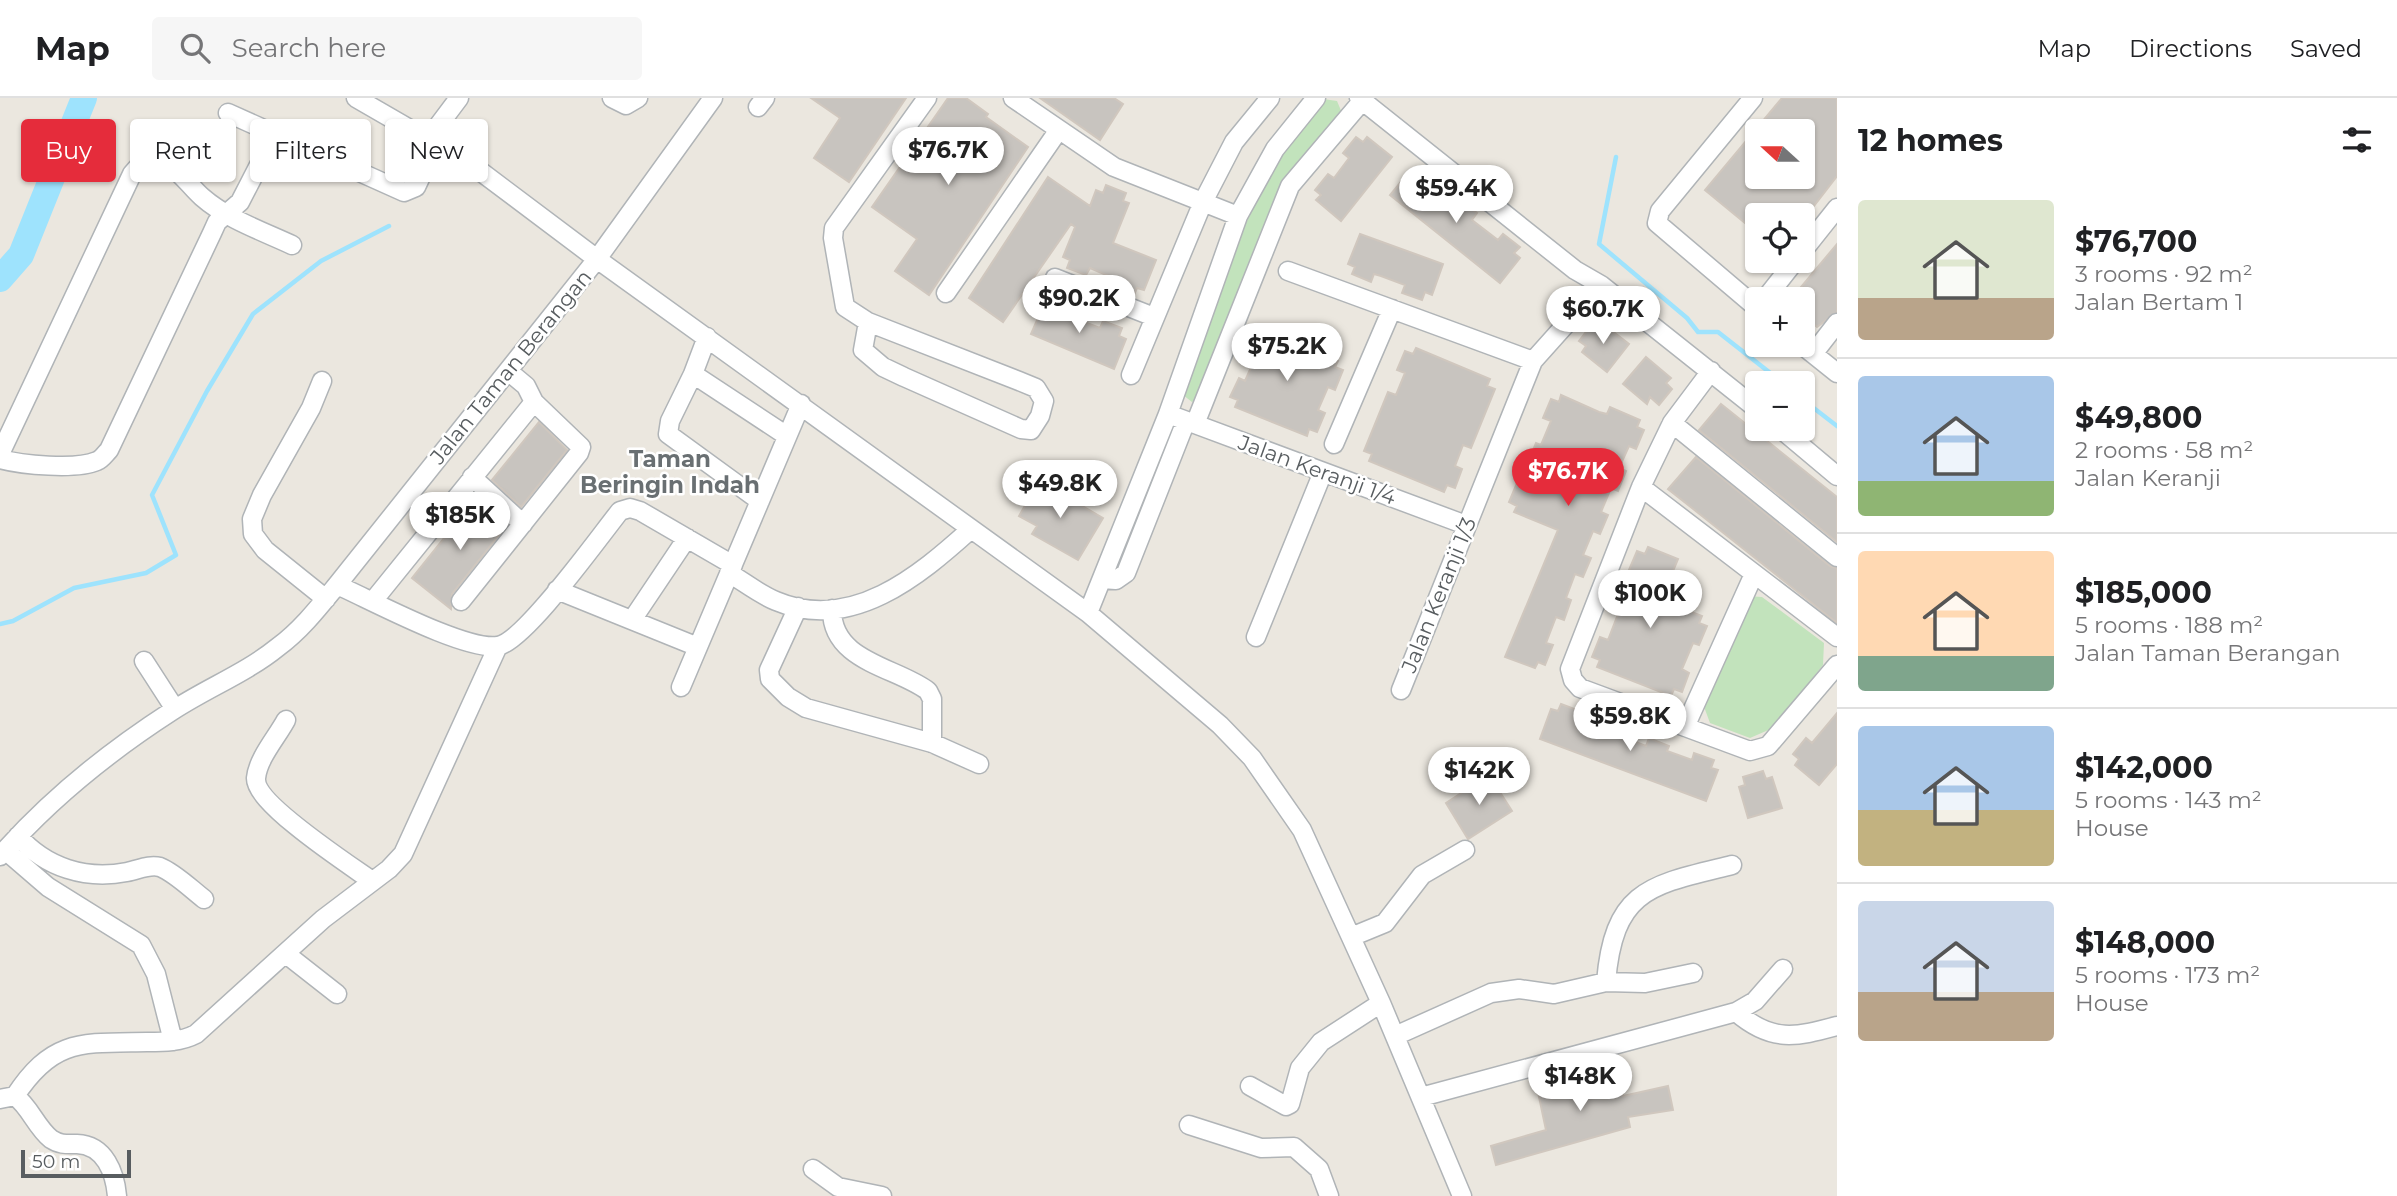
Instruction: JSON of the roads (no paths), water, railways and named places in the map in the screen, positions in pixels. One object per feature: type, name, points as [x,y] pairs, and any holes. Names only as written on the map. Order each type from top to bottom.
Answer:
[{"type":"street","points":[[356,98],[394,119]]},
{"type":"street","points":[[446,119],[459,98]]},
{"type":"street","points":[[612,98],[626,105],[638,98]]},
{"type":"street","name":"Jalan Taman Berangan","points":[[3,853],[88,773],[175,709],[278,648],[332,592],[597,259],[713,98]]},
{"type":"street","points":[[868,322],[863,350],[883,367],[1021,429],[1031,430],[1035,426],[1044,401],[1036,388],[868,322],[845,307],[833,238],[838,219],[926,98]]},
{"type":"street","points":[[1013,98],[1114,167],[1238,216]]},
{"type":"street","points":[[1131,375],[1203,202],[1234,142],[1270,98]]},
{"type":"street","points":[[1088,613],[1168,414],[1238,216],[1275,149],[1316,98]]},
{"type":"street","points":[[1745,299],[1657,223],[1660,211],[1753,98]]},
{"type":"street","points":[[1102,579],[1116,580],[1126,573],[1290,186],[1361,99],[1575,270],[1601,285],[1745,399]]},
{"type":"street","points":[[228,113],[250,123]]},
{"type":"street","points":[[946,293],[1058,131]]},
{"type":"street","points":[[251,182],[248,189],[226,214],[212,233],[109,450],[99,460],[87,464],[37,464],[0,456],[139,163],[146,158],[163,160],[203,198],[226,214],[292,245]]},
{"type":"street","points":[[488,176],[597,259],[1088,613],[1220,725],[1252,758],[1302,830],[1381,1003],[1462,1196]]},
{"type":"street","points":[[371,177],[404,192],[416,187],[418,182]]},
{"type":"street","points":[[1815,236],[1837,208]]},
{"type":"street","points":[[1288,271],[1534,361]]},
{"type":"street","points":[[1774,287],[1786,273]]},
{"type":"street","points":[[1055,278],[1154,317]]},
{"type":"street","name":"Jalan Keranji 1/3","points":[[1401,690],[1534,361],[1601,285]]},
{"type":"street","points":[[1334,444],[1392,309]]},
{"type":"street","points":[[1815,342],[1837,323]]},
{"type":"street","points":[[707,337],[693,374],[670,421],[668,434],[760,501]]},
{"type":"street","points":[[1815,355],[1837,373]]},
{"type":"street","points":[[461,601],[579,453],[581,447],[534,402],[526,386],[508,371]]},
{"type":"street","points":[[1711,371],[1671,423],[1641,487],[1570,669],[1573,680],[1580,688],[1750,751],[1768,746],[1837,665]]},
{"type":"street","points":[[693,374],[788,436]]},
{"type":"street","points":[[322,380],[311,408],[262,495],[252,519],[253,534],[265,551],[332,592],[373,601],[464,641],[498,646]]},
{"type":"street","points":[[373,601],[534,402]]},
{"type":"street","points":[[681,687],[801,404]]},
{"type":"street","name":"Jalan Keranji 1/4","points":[[1168,414],[1466,525]]},
{"type":"street","points":[[1671,423],[1837,557]]},
{"type":"street","points":[[1795,441],[1837,476]]},
{"type":"street","points":[[1256,637],[1323,472]]},
{"type":"street","points":[[472,477],[523,524]]},
{"type":"street","points":[[1641,487],[1837,637]]},
{"type":"street","points":[[117,1196],[116,1180],[103,1155],[89,1147],[67,1145],[48,1137],[7,1098],[49,1055],[71,1047],[99,1042],[173,1041],[196,1034],[323,919],[372,881],[402,853],[498,646],[521,632],[620,511],[630,508],[640,511],[687,538],[776,601],[798,607],[832,609],[887,595],[928,568],[971,529]]},
{"type":"street","points":[[632,620],[687,538]]},
{"type":"street","points":[[1685,727],[1754,574]]},
{"type":"street","points":[[557,590],[698,647]]},
{"type":"street","points":[[798,607],[775,654],[770,679],[788,697],[806,708],[932,743],[979,764]]},
{"type":"street","points":[[832,609],[834,625],[845,645],[878,668],[928,691],[932,699],[932,743]]},
{"type":"street","points":[[144,661],[175,709]]},
{"type":"street","points":[[286,720],[259,768],[256,781],[260,791],[296,827],[372,881]]},
{"type":"street","points":[[18,836],[48,863],[65,869],[107,874],[148,866],[160,867],[204,899]]},
{"type":"street","points":[[1351,937],[1385,923],[1422,875],[1465,850]]},
{"type":"street","points":[[3,853],[48,887],[141,945],[156,974],[173,1041]]},
{"type":"street","points":[[1606,982],[1609,945],[1620,917],[1647,891],[1679,878],[1732,865]]},
{"type":"street","points":[[286,954],[337,994]]},
{"type":"street","points":[[1421,1097],[1736,1012],[1755,1000],[1783,969]]},
{"type":"street","points":[[1395,1036],[1491,993],[1519,989],[1554,994],[1606,982],[1645,982],[1693,973]]},
{"type":"street","points":[[1250,1086],[1286,1106],[1290,1104],[1300,1068],[1321,1042],[1381,1003]]},
{"type":"street","points":[[1736,1012],[1777,1035],[1796,1036],[1837,1026]]},
{"type":"street","points":[[1189,1125],[1261,1148],[1294,1147],[1319,1168],[1329,1196]]},
{"type":"street","points":[[813,1169],[838,1186],[882,1196]]},
{"type":"waterway","points":[[0,279],[21,255],[84,98]]},
{"type":"waterway","points":[[1616,157],[1599,244],[1687,318],[1698,332],[1718,332],[1768,371]]},
{"type":"waterway","points":[[0,624],[13,621],[74,588],[146,573],[176,555],[152,495],[207,391],[253,314],[321,261],[389,226]]},
{"type":"waterway","points":[[1815,409],[1837,426]]},
{"type":"district","name":"Taman Beringin Indah","points":[[670,472]]}]
